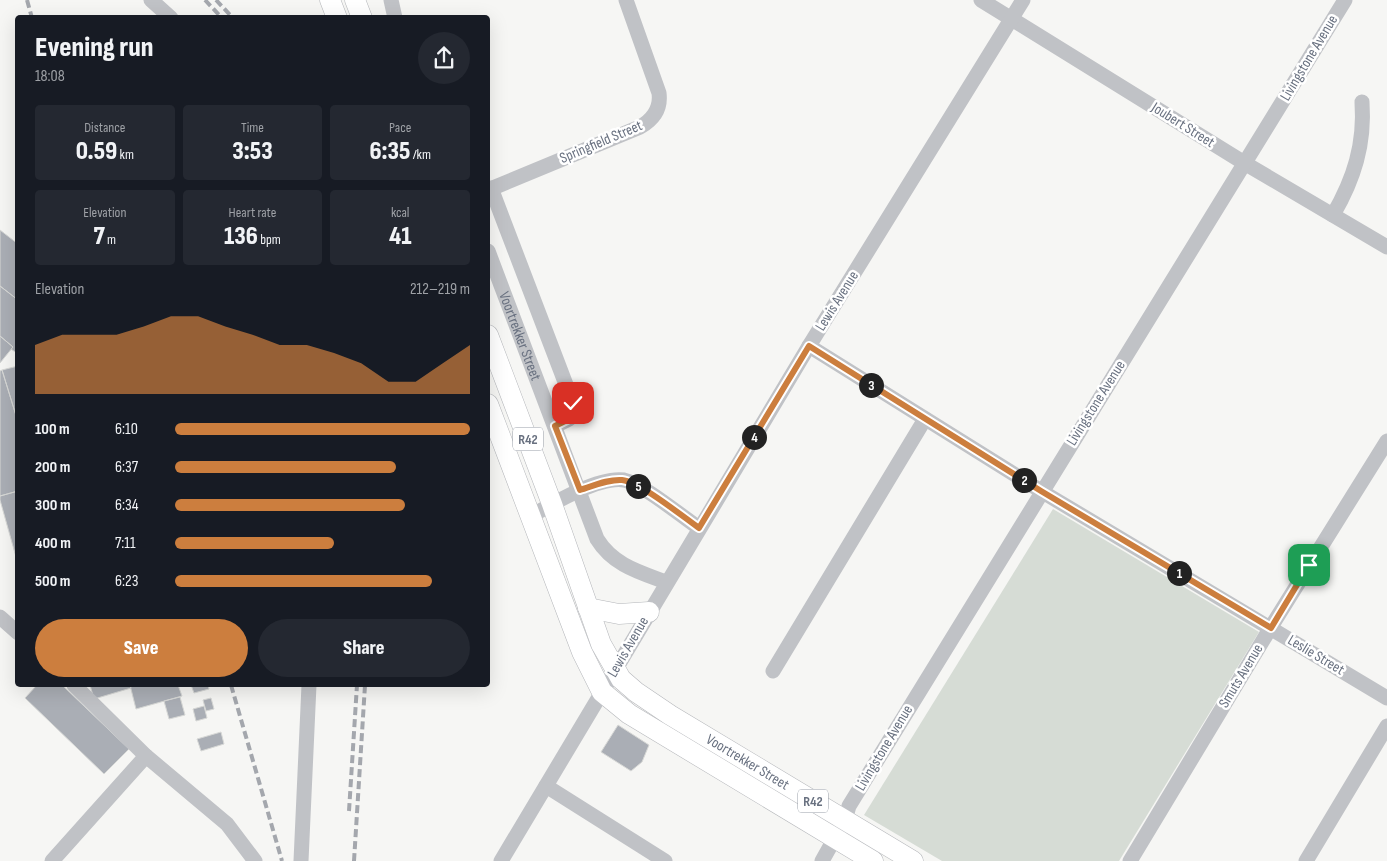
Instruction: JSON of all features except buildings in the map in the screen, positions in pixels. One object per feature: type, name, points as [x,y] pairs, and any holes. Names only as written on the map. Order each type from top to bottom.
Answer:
[{"type":"main road","points":[[330,0],[336,15]]},
{"type":"main road","points":[[355,0],[361,15]]},
{"type":"main road","name":"R42","points":[[490,340],[552,504],[601,644],[614,671]]},
{"type":"main road","name":"R42","points":[[490,409],[582,652],[602,692]]},
{"type":"main road","points":[[588,608],[632,615],[649,612]]},
{"type":"main road","name":"Voortrekker Street","points":[[614,671],[636,692],[670,715],[844,814],[913,861]]},
{"type":"main road","name":"Voortrekker Street","points":[[602,692],[629,714],[873,861]]},
{"type":"street","points":[[151,0],[168,15]]},
{"type":"street","points":[[391,0],[394,15]]},
{"type":"street","name":"Springfield Street","points":[[490,189],[640,127],[655,115],[660,101],[659,93],[626,0]]},
{"type":"street","name":"Lewis Avenue","points":[[501,861],[666,582],[809,346],[1023,0]]},
{"type":"street","name":"Livingstone Avenue","points":[[811,861],[831,836],[1041,491],[1246,164],[1345,0]]},
{"type":"street","name":"Joubert Street","points":[[983,1],[1246,164],[1387,248]]},
{"type":"street","points":[[1333,216],[1356,168],[1364,125],[1362,102]]},
{"type":"street","points":[[490,189],[573,403],[569,419],[555,426]]},
{"type":"street","name":"Voortrekker Street","points":[[490,256],[597,539],[609,556],[628,568],[666,582]]},
{"type":"street","name":"Leslie Street","points":[[809,346],[1041,491],[1387,698]]},
{"type":"street","points":[[773,671],[926,419]]},
{"type":"street","name":"Smuts Avenue","points":[[1130,861],[1387,441]]},
{"type":"street","points":[[531,516],[580,490],[613,480],[624,480],[644,490],[699,528]]},
{"type":"street","points":[[0,617],[15,630]]},
{"type":"street","points":[[76,687],[146,756],[227,824],[255,861]]},
{"type":"street","points":[[301,861],[308,687]]},
{"type":"street","points":[[1306,861],[1387,726]]},
{"type":"street","points":[[52,861],[146,756]]},
{"type":"street","points":[[546,786],[665,861]]},
{"type":"street","name":"Livingstone Avenue","points":[[822,861],[831,836]]},
{"type":"shaded area","points":[[1053,509],[1259,632],[1119,861],[942,861],[864,815]]},
{"type":"railway","points":[[27,0],[31,15]]},
{"type":"railway","points":[[205,0],[219,15]]},
{"type":"railway","points":[[216,0],[230,15]]},
{"type":"railway","points":[[232,687],[282,861]]},
{"type":"railway","points":[[349,811],[357,687]]},
{"type":"railway","points":[[354,861],[365,687]]},
{"type":"route","points":[[573,403],[569,419],[555,426],[580,490],[613,480],[624,480],[644,490],[699,528],[809,346],[1041,491],[1271,628],[1309,565]]}]
